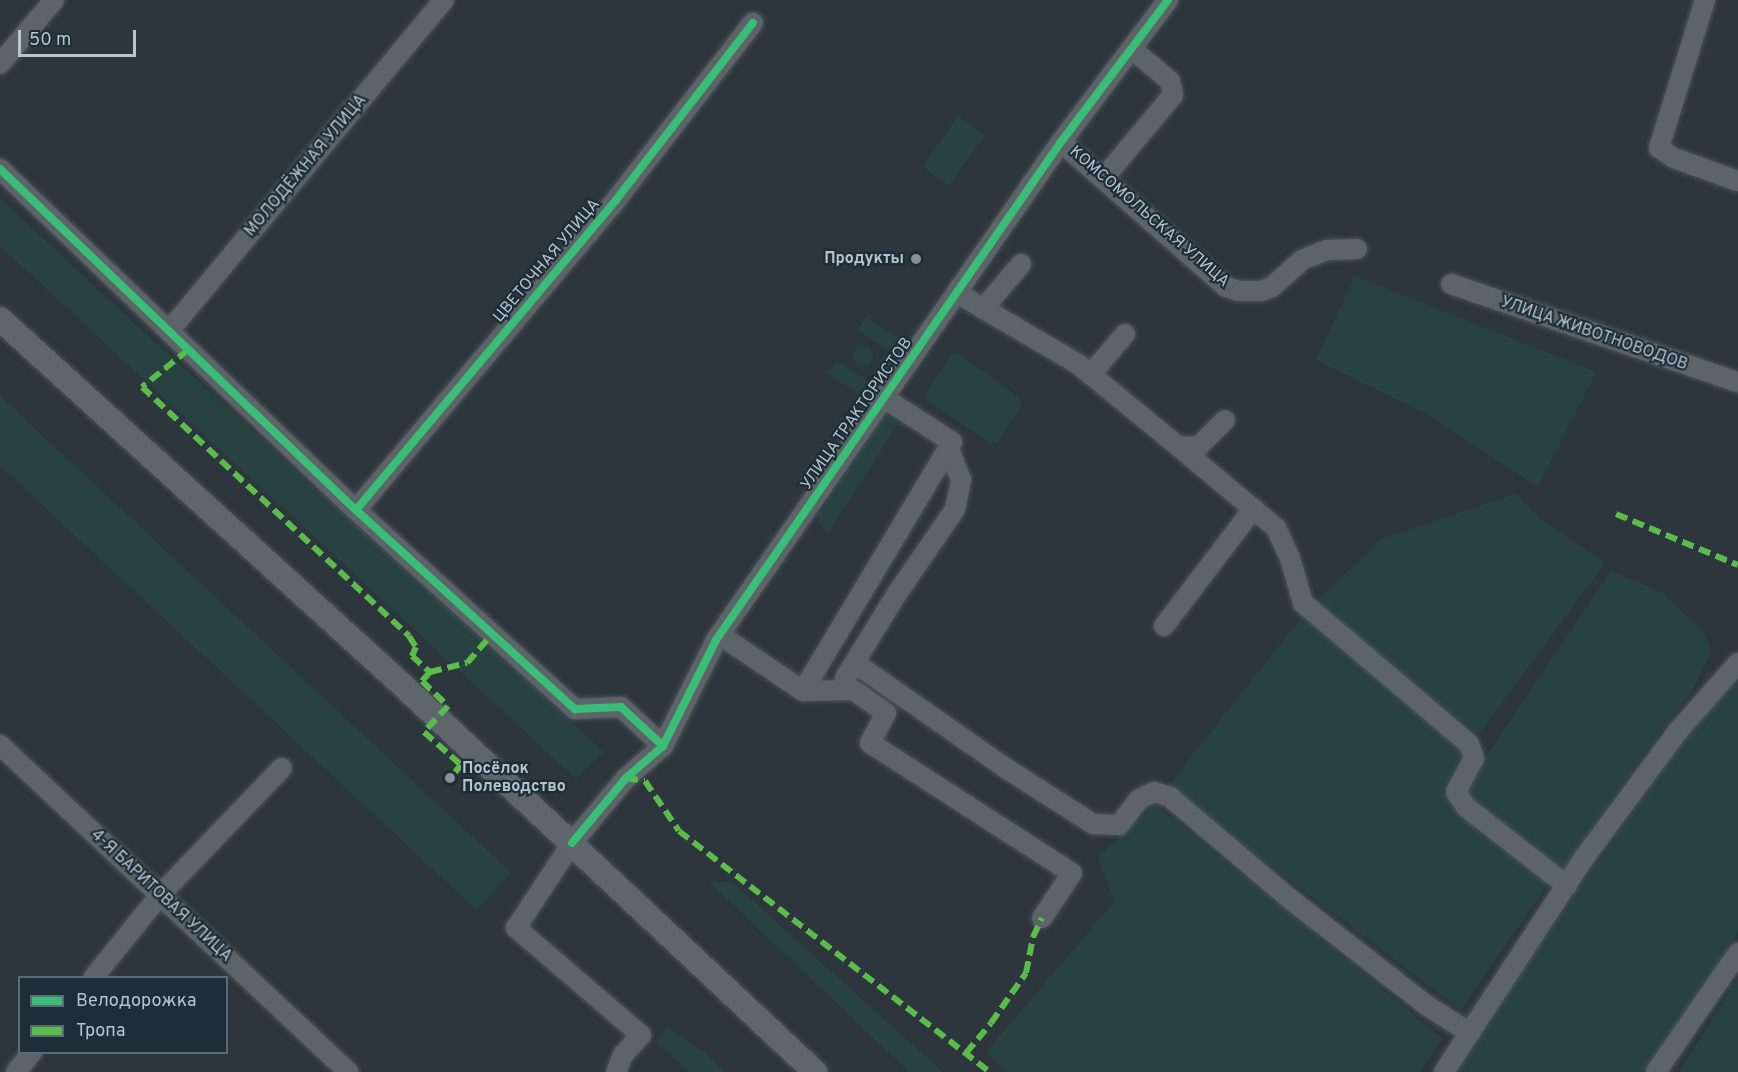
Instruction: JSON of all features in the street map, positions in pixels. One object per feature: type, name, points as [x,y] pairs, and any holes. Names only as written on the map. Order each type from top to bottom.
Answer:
[{"type":"main road","points":[[0,320],[572,843],[815,1072]]},
{"type":"street","points":[[0,64],[54,0]]},
{"type":"street","name":"МОЛОДЁЖНАЯ УЛИЦА","points":[[169,332],[444,0]]},
{"type":"street","name":"УЛИЦА ТРАКТОРИСТОВ","points":[[616,1072],[623,1055],[641,1035],[516,928],[572,843],[626,778],[663,746],[720,635],[1061,142],[1168,0]]},
{"type":"street","points":[[1703,0],[1659,148],[1674,158],[1738,182]]},
{"type":"street","name":"ЦВЕТОЧНАЯ УЛИЦА","points":[[356,510],[616,200],[753,23]]},
{"type":"street","points":[[1103,179],[1171,99],[1174,91],[1170,81],[1132,49]]},
{"type":"street","name":"КОМСОМОЛЬСКАЯ УЛИЦА","points":[[1061,142],[1226,286],[1251,292],[1272,287],[1302,260],[1327,250],[1357,249]]},
{"type":"street","points":[[0,170],[356,510],[575,709],[621,707],[663,746]]},
{"type":"street","points":[[983,309],[1021,264]]},
{"type":"street","name":"УЛИЦА ЖИВОТНОВОДОВ","points":[[1451,284],[1738,382]]},
{"type":"street","points":[[957,293],[1075,362],[1276,528],[1290,558],[1303,603],[1469,744],[1474,758],[1456,792],[1466,807],[1567,886]]},
{"type":"street","points":[[1090,375],[1125,334]]},
{"type":"street","points":[[803,691],[952,442],[884,398]]},
{"type":"street","points":[[1178,446],[1198,447],[1206,442],[1225,420]]},
{"type":"street","points":[[846,690],[845,678],[896,594],[955,509],[961,480],[949,448]]},
{"type":"street","points":[[1164,626],[1254,508]]},
{"type":"street","points":[[720,635],[803,691],[853,690],[886,713],[870,743],[1072,873],[1042,918]]},
{"type":"street","points":[[855,663],[1004,767],[1093,824],[1119,825],[1140,799],[1154,792],[1170,796],[1290,899],[1426,1005],[1470,1033]]},
{"type":"street","points":[[1444,1072],[1567,886],[1678,731],[1738,663]]},
{"type":"street","name":"4-Я БАРИТОВАЯ УЛИЦА","points":[[0,745],[348,1072]]},
{"type":"street","points":[[95,976],[160,895],[282,768]]},
{"type":"street","points":[[1656,1072],[1738,953]]},
{"type":"street","points":[[16,1072],[31,1054]]},
{"type":"green space","points":[[958,116],[985,135],[949,186],[922,167]]},
{"type":"green space","points":[[0,199],[604,752],[576,779],[0,246]]},
{"type":"green space","points":[[1355,276],[1596,372],[1538,487],[1430,416],[1316,360]]},
{"type":"green space","points":[[866,317],[903,341],[886,349],[857,329]]},
{"type":"green space","points":[[859,346],[867,346],[873,352],[873,360],[867,366],[859,366],[853,360],[853,352]]},
{"type":"green space","points":[[905,347],[869,398],[871,375],[885,355]]},
{"type":"green space","points":[[953,353],[959,354],[1018,397],[1022,405],[998,442],[990,443],[927,400],[926,392]]},
{"type":"green space","points":[[837,361],[867,380],[864,397],[826,373]]},
{"type":"green space","points":[[0,396],[511,873],[476,910],[0,466]]},
{"type":"green space","points":[[889,416],[900,421],[828,533],[819,524],[818,515],[882,419]]},
{"type":"green space","points":[[1515,494],[1540,519],[1605,563],[1479,734],[1313,605],[1381,539]]},
{"type":"green space","points":[[1611,571],[1661,592],[1701,629],[1712,650],[1691,693],[1644,753],[1566,866],[1554,867],[1470,802],[1466,787]]},
{"type":"green space","points":[[1303,616],[1465,749],[1443,789],[1462,817],[1549,883],[1461,1010],[1167,787]]},
{"type":"green space","points":[[1738,679],[1738,932],[1708,981],[1644,1072],[1451,1072],[1682,742]]},
{"type":"green space","points":[[1155,804],[1442,1038],[1420,1072],[1007,1072],[986,1052],[1114,902],[1098,857]]},
{"type":"green space","points":[[709,882],[732,882],[943,1072],[909,1072]]},
{"type":"green space","points":[[1738,978],[1738,1072],[1679,1072]]},
{"type":"green space","points":[[667,1027],[704,1052],[725,1072],[689,1072],[656,1042]]},
{"type":"marked path","points":[[188,350],[142,387],[409,636],[416,647],[412,656],[430,672],[467,663],[492,634]]},
{"type":"marked path","points":[[1616,514],[1738,565]]},
{"type":"marked path","points":[[430,672],[422,681],[448,706],[424,732],[461,765],[450,778]]},
{"type":"marked path","points":[[626,778],[645,781],[679,831],[990,1072]]},
{"type":"marked path","points":[[966,1053],[991,1023],[1026,973],[1033,937],[1042,918]]},
{"type":"cycle path","points":[[572,843],[626,778],[663,746],[716,640],[1061,142],[1168,0]]},
{"type":"cycle path","points":[[356,510],[616,200],[753,23]]},
{"type":"cycle path","points":[[0,169],[356,510],[575,709],[621,707],[663,746]]},
{"type":"place","name":"Продукты","points":[[916,259]]},
{"type":"place","name":"Посёлок Полеводство","points":[[450,778]]}]
